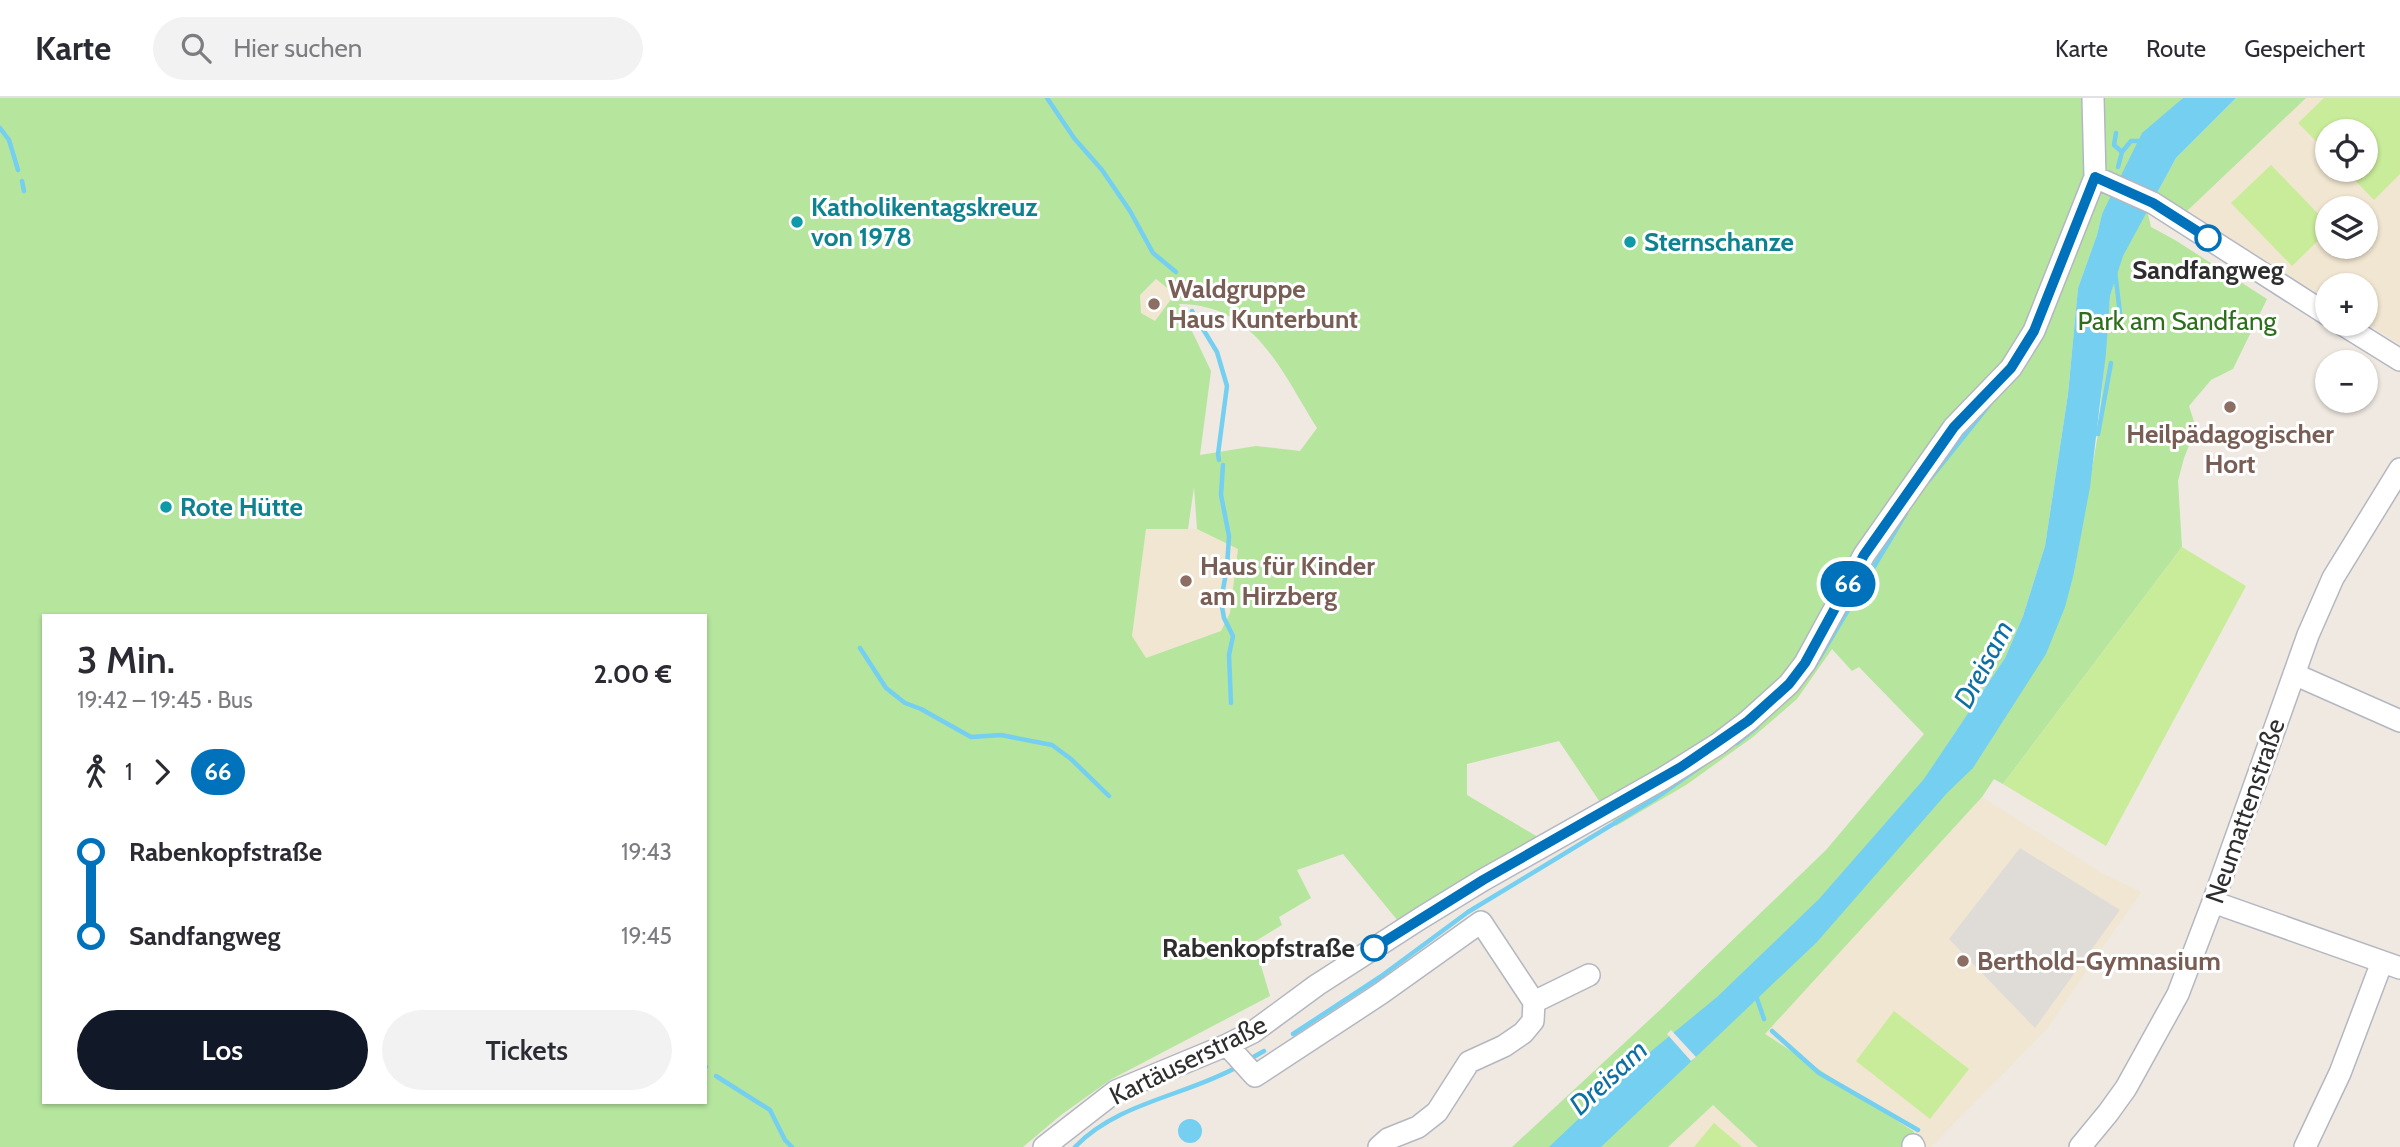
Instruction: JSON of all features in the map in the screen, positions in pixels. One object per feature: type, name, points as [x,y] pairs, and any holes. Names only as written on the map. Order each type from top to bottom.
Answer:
[{"type":"street","name":"Kartäuserstraße","points":[[1044,1147],[1116,1091],[1235,1055],[1272,1020],[1317,985],[1483,880],[1650,786],[1718,744],[1789,684],[1805,663],[1864,555],[1954,427],[2011,368],[2034,331],[2100,179],[2093,98]]},
{"type":"street","points":[[2100,179],[2153,203],[2315,307]]},
{"type":"street","points":[[2361,336],[2400,360]]},
{"type":"street","name":"Neumattenstraße","points":[[2080,1147],[2108,1113],[2151,1045],[2178,994],[2294,674],[2333,578],[2400,469]]},
{"type":"street","points":[[2294,674],[2400,722]]},
{"type":"street","points":[[2213,902],[2391,965],[2305,1147]]},
{"type":"street","points":[[1235,1055],[1255,1076],[1380,994],[1481,922],[1534,1002],[1533,1021],[1523,1033],[1469,1062],[1437,1112],[1418,1127],[1388,1139],[1379,1147]]},
{"type":"street","points":[[1534,1002],[1589,975]]},
{"type":"shaded area","points":[[2306,98],[2400,98],[2400,344],[2378,330],[2378,273],[2315,273],[2315,291],[2187,211]]},
{"type":"shaded area","name":"Waldgruppe Haus Kunterbunt","points":[[1157,279],[1176,294],[1155,321],[1141,313],[1140,295]]},
{"type":"shaded area","name":"Haus für Kinder am Hirzberg","points":[[1146,528],[1197,529],[1238,549],[1230,613],[1221,631],[1146,658],[1132,637]]},
{"type":"shaded area","name":"Berthold-Gymnasium","points":[[1982,797],[2102,873],[2141,892],[2046,1030],[1931,1147],[1924,1147],[1913,1131],[1764,1035]]},
{"type":"shaded area","points":[[2020,848],[2120,910],[2035,1028],[1949,939]]},
{"type":"shaded area","points":[[1713,1105],[1758,1147],[1668,1147]]},
{"type":"green space","name":"Park am Sandfang","points":[[0,98],[2183,98],[2169,112],[2102,214],[2078,288],[2068,394],[2045,546],[2023,616],[2005,658],[1945,748],[1973,767],[2045,654],[2074,573],[2098,434],[2110,296],[2122,256],[2147,210],[2151,227],[2267,299],[2233,369],[2211,380],[2189,406],[2196,428],[2178,481],[2182,547],[2003,784],[1994,779],[1982,797],[1765,1034],[1913,1131],[1924,1147],[1758,1147],[1713,1105],[1668,1147],[1512,1147],[1661,1009],[1826,850],[1924,734],[1859,667],[1852,671],[1832,649],[1797,699],[1753,737],[1686,785],[1616,826],[1559,741],[1467,764],[1467,795],[1543,840],[1398,921],[1343,854],[1297,870],[1311,898],[1279,917],[1282,925],[1254,942],[1270,996],[1110,1080],[1061,1115],[1023,1147],[0,1147]],"holes":[[[1156,279],[1175,294],[1155,321],[1141,313],[1140,295]],[[1179,304],[1205,307],[1228,315],[1247,328],[1263,345],[1278,364],[1317,428],[1300,451],[1256,446],[1200,455],[1211,371]],[[1194,487],[1197,529],[1238,549],[1230,613],[1221,631],[1146,658],[1132,636],[1146,529],[1188,529]]]},
{"type":"green space","points":[[2236,98],[2306,98],[2187,211],[2156,195],[2176,158]]},
{"type":"green space","points":[[2324,98],[2400,98],[2400,174],[2378,196],[2370,196],[2357,182],[2378,182],[2378,119],[2315,119],[2315,140],[2298,123]]},
{"type":"green space","points":[[2271,165],[2315,211],[2315,244],[2292,266],[2231,203]]},
{"type":"green space","points":[[2182,547],[2246,586],[2106,846],[2003,784]]},
{"type":"green space","points":[[1894,1011],[1969,1069],[1930,1119],[1856,1061]]},
{"type":"green space","points":[[1714,1123],[1742,1147],[1694,1147]]},
{"type":"water","name":"Dreisam","points":[[2183,98],[2236,98],[2176,158],[2123,256],[2110,296],[2090,487],[2074,573],[2065,607],[2046,654],[1973,768],[1947,793],[1817,942],[1601,1147],[1549,1147],[1638,1062],[1717,997],[1819,899],[1924,779],[2005,658],[2023,616],[2045,546],[2068,394],[2078,288],[2102,214],[2142,133]]},
{"type":"water","points":[[1190,1119],[1198,1123],[1202,1131],[1198,1139],[1190,1143],[1182,1139],[1178,1131],[1182,1123]]},
{"type":"pier","points":[[1671,1030],[1696,1057],[1691,1061],[1667,1034]]},
{"type":"waterway","points":[[1047,98],[1074,138],[1102,170],[1130,211],[1153,253],[1176,272]]},
{"type":"waterway","points":[[0,128],[9,140],[18,170]]},
{"type":"waterway","points":[[2116,133],[2114,145],[2122,152]]},
{"type":"waterway","points":[[2118,167],[2122,152],[2131,141],[2142,141]]},
{"type":"waterway","points":[[22,181],[24,191]]},
{"type":"waterway","points":[[2115,271],[2120,314]]},
{"type":"waterway","points":[[1192,311],[1217,352],[1227,386],[1219,460]]},
{"type":"waterway","points":[[2092,434],[2098,434],[2111,363]]},
{"type":"waterway","points":[[1929,480],[1989,405]]},
{"type":"waterway","points":[[1223,465],[1221,495],[1229,536],[1221,601],[1224,618],[1233,636],[1229,655],[1231,703]]},
{"type":"waterway","points":[[1814,667],[1906,513]]},
{"type":"waterway","points":[[860,648],[886,688],[905,703],[971,737],[1001,735],[1052,745],[1071,759],[1109,796]]},
{"type":"waterway","points":[[1737,743],[1757,727]]},
{"type":"waterway","points":[[1293,1034],[1380,977],[1468,912],[1656,798],[1703,765]]},
{"type":"waterway","points":[[1755,993],[1764,1019]]},
{"type":"waterway","points":[[1772,1031],[1819,1073],[1918,1130]]},
{"type":"waterway","points":[[1250,1059],[1264,1051]]},
{"type":"waterway","points":[[1075,1147],[1111,1120],[1239,1066]]},
{"type":"waterway","points":[[716,1076],[770,1110],[785,1140],[792,1147]]},
{"type":"bus line","name":"66","points":[[1374,948],[1483,880],[1662,779],[1718,744],[1789,684],[1805,663],[1864,555],[1954,427],[2011,368],[2034,331],[2095,177],[2153,203],[2208,238]]},
{"type":"place","name":"Katholikentagskreuz von 1978","points":[[797,222]]},
{"type":"place","name":"Sandfangweg","points":[[2208,238]]},
{"type":"place","name":"Sternschanze","points":[[1630,242]]},
{"type":"place","name":"Waldgruppe Haus Kunterbunt","points":[[1154,304]]},
{"type":"place","name":"Heilpädagogischer Hort","points":[[2230,407]]},
{"type":"place","name":"Rote Hütte","points":[[166,507]]},
{"type":"place","name":"Haus für Kinder am Hirzberg","points":[[1186,581]]},
{"type":"place","name":"Rabenkopfstraße","points":[[1374,948]]},
{"type":"place","name":"Berthold-Gymnasium","points":[[1963,961]]}]
